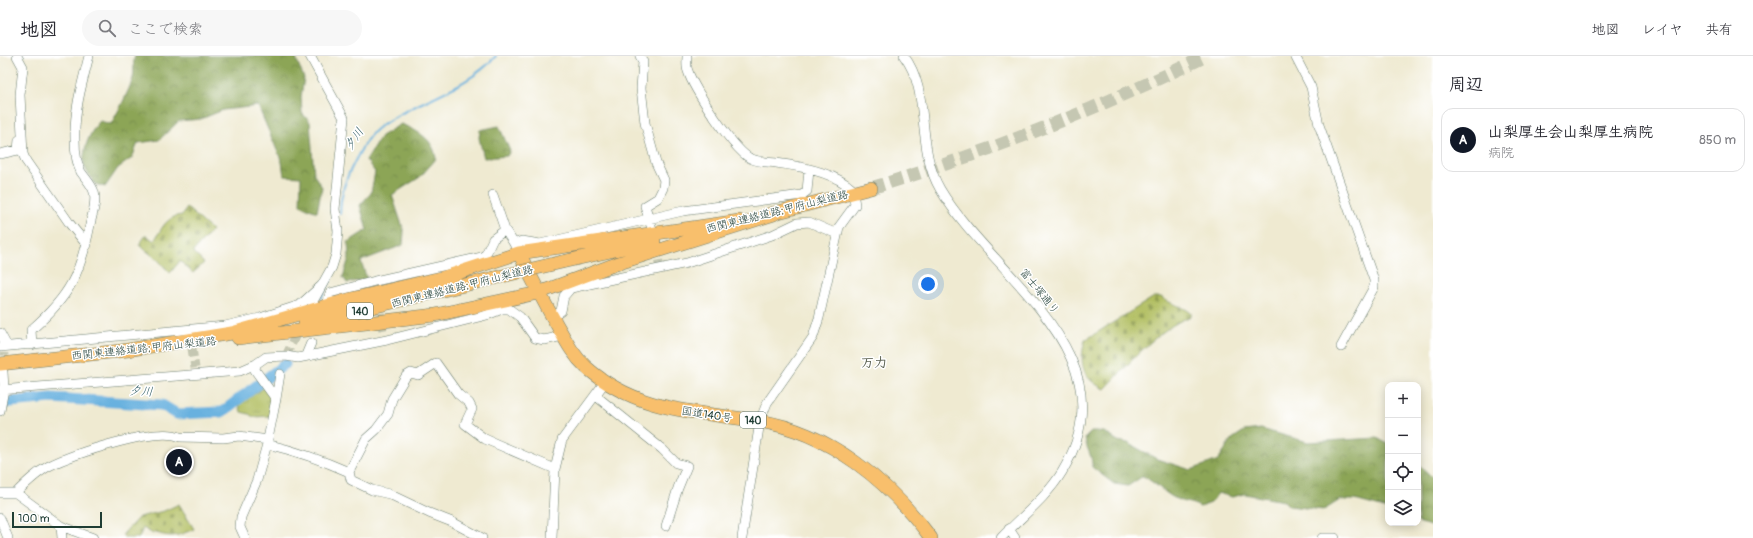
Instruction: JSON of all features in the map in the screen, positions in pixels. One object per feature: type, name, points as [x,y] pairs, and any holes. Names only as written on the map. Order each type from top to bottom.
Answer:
[{"type":"highway","name":"西関東連絡道路;甲府山梨道路","points":[[3,355],[121,351],[226,339],[361,311],[562,262],[774,214],[871,188]]},
{"type":"highway","points":[[226,339],[434,315],[538,293],[616,264],[774,214]]},
{"type":"highway","points":[[121,351],[232,333],[351,299],[445,277],[517,248],[739,221]]},
{"type":"highway","name":"国道140号","points":[[517,248],[538,293],[571,351],[605,382],[630,396],[654,405],[760,421],[794,431],[817,440],[857,464],[889,490],[930,538]]},
{"type":"street","points":[[17,56],[22,67],[20,95],[23,154],[26,161],[70,224],[87,245]]},
{"type":"street","points":[[32,345],[31,330],[57,306],[71,287],[87,245],[95,200],[94,190],[81,171],[76,154],[75,139],[79,95],[89,56]]},
{"type":"street","points":[[310,56],[344,118],[335,209],[338,231],[336,254],[332,267],[312,303]]},
{"type":"street","points":[[640,56],[643,62],[641,88],[645,123],[656,163],[664,180],[663,188],[658,198],[645,206],[652,229]]},
{"type":"street","points":[[687,56],[687,70],[703,100],[720,126],[750,159],[794,165],[831,176],[845,182],[852,190]]},
{"type":"street","name":"富士塚通り","points":[[904,56],[918,83],[926,152],[940,189],[955,210],[1027,294],[1063,339],[1073,360],[1078,376],[1081,411],[1075,443],[1070,457],[1053,485],[1000,538]]},
{"type":"street","points":[[1296,56],[1311,87],[1319,125],[1374,280],[1374,287],[1341,347]]},
{"type":"street","points":[[0,154],[18,150],[19,138],[22,138]]},
{"type":"street","points":[[493,195],[505,230],[517,248],[522,241],[540,244],[683,211],[802,195],[806,191],[809,170]]},
{"type":"street","points":[[742,538],[760,421],[767,403],[813,337],[819,318],[837,234],[844,217],[854,205],[854,199]]},
{"type":"street","points":[[552,318],[561,311],[564,296],[571,288],[687,263],[772,235],[797,223],[809,222],[837,234]]},
{"type":"street","points":[[328,302],[330,293],[482,257],[486,254],[493,239],[505,230]]},
{"type":"street","points":[[3,355],[32,345],[189,331],[225,326],[260,318],[300,305],[321,286]]},
{"type":"street","points":[[2,390],[196,371],[240,371],[256,364],[266,357],[302,356],[387,340],[487,315],[502,309],[514,312],[535,338],[544,340],[563,336]]},
{"type":"street","points":[[383,330],[387,340]]},
{"type":"street","points":[[0,333],[3,355],[2,401],[0,411]]},
{"type":"street","points":[[302,356],[311,343]]},
{"type":"street","points":[[482,538],[452,522],[389,494],[372,490],[351,480],[349,472],[366,440],[388,414],[392,399],[406,376],[411,373],[418,375],[436,363],[458,394],[469,403],[472,409],[465,424],[485,439],[555,469]]},
{"type":"street","points":[[256,364],[255,370],[276,399]]},
{"type":"street","points":[[245,538],[240,526],[241,517],[252,492],[267,442],[280,374]]},
{"type":"street","points":[[552,538],[555,469],[562,440],[605,382]]},
{"type":"street","points":[[596,396],[662,449],[676,463],[687,466],[678,488],[666,526]]},
{"type":"street","points":[[16,493],[33,476],[48,466],[72,456],[130,440],[162,434],[174,434],[180,437],[223,438],[239,436],[267,442],[305,454],[349,472]]},
{"type":"street","points":[[0,493],[16,493],[61,526],[93,538]]},
{"type":"street","points":[[0,518],[8,538]]},
{"type":"street","points":[[61,526],[62,538]]},
{"type":"street","points":[[1009,529],[1016,538]]},
{"type":"street","points":[[1322,538],[1335,538]]},
{"type":"green space","points":[[135,56],[295,56],[304,78],[301,97],[302,113],[310,122],[314,175],[322,187],[317,212],[300,205],[301,177],[284,176],[282,162],[258,106],[223,110],[201,119],[179,121],[159,140],[138,143],[132,158],[118,168],[105,187],[95,184],[84,165],[84,153],[90,135],[96,125],[100,121],[111,124],[117,113],[133,78]]},
{"type":"green space","points":[[401,124],[419,133],[429,141],[435,152],[436,159],[420,177],[392,195],[404,231],[403,245],[361,261],[367,279],[347,283],[343,277],[349,258],[348,242],[367,230],[360,205],[371,193],[375,172],[366,160],[381,136]]},
{"type":"green space","points":[[499,126],[510,151],[507,156],[484,158],[479,138],[480,130]]},
{"type":"green space","points":[[187,208],[212,230],[193,252],[204,263],[193,273],[180,261],[170,273],[158,260],[139,245],[146,235],[154,241],[168,221],[176,216],[182,215]]},
{"type":"green space","points":[[1154,297],[1161,297],[1184,308],[1191,313],[1191,316],[1178,322],[1155,338],[1105,389],[1097,385],[1087,375],[1082,363],[1085,340]]},
{"type":"green space","points":[[266,386],[276,399],[273,416],[253,417],[249,414],[241,412],[239,404]]},
{"type":"green space","points":[[1261,429],[1308,442],[1377,438],[1385,442],[1385,508],[1355,500],[1340,500],[1324,510],[1289,506],[1284,501],[1245,494],[1232,497],[1218,493],[1211,503],[1200,507],[1176,499],[1143,476],[1128,486],[1114,484],[1092,467],[1085,438],[1091,432],[1104,432],[1118,441],[1128,443],[1157,459],[1191,470],[1218,460],[1232,439],[1244,431]]},
{"type":"green space","points":[[1421,467],[1433,478],[1433,527],[1421,523]]},
{"type":"green space","points":[[179,504],[194,529],[174,536],[154,532],[153,534],[143,528],[139,538],[125,538],[122,535],[139,517],[164,511]]},
{"type":"waterway","name":"夕川","points":[[340,214],[342,194],[349,174],[371,134],[393,118],[470,78],[484,68],[496,56]]},
{"type":"waterway","name":"夕川","points":[[321,298],[332,277]]},
{"type":"waterway","name":"夕川","points":[[0,403],[51,398],[162,405],[177,414],[222,412],[285,364]]},
{"type":"tunnel","points":[[871,188],[957,160],[1042,129],[1124,94],[1206,56]]},
{"type":"tunnel","points":[[656,247],[660,269]]},
{"type":"tunnel","points":[[378,300],[383,330]]},
{"type":"tunnel","points":[[286,356],[299,328]]},
{"type":"tunnel","points":[[190,335],[195,368]]},
{"type":"tunnel","points":[[3,369],[4,353]]},
{"type":"place","name":"山梨厚生会山梨厚生病院","points":[[179,462]]},
{"type":"district","name":"万力","points":[[874,362]]}]
